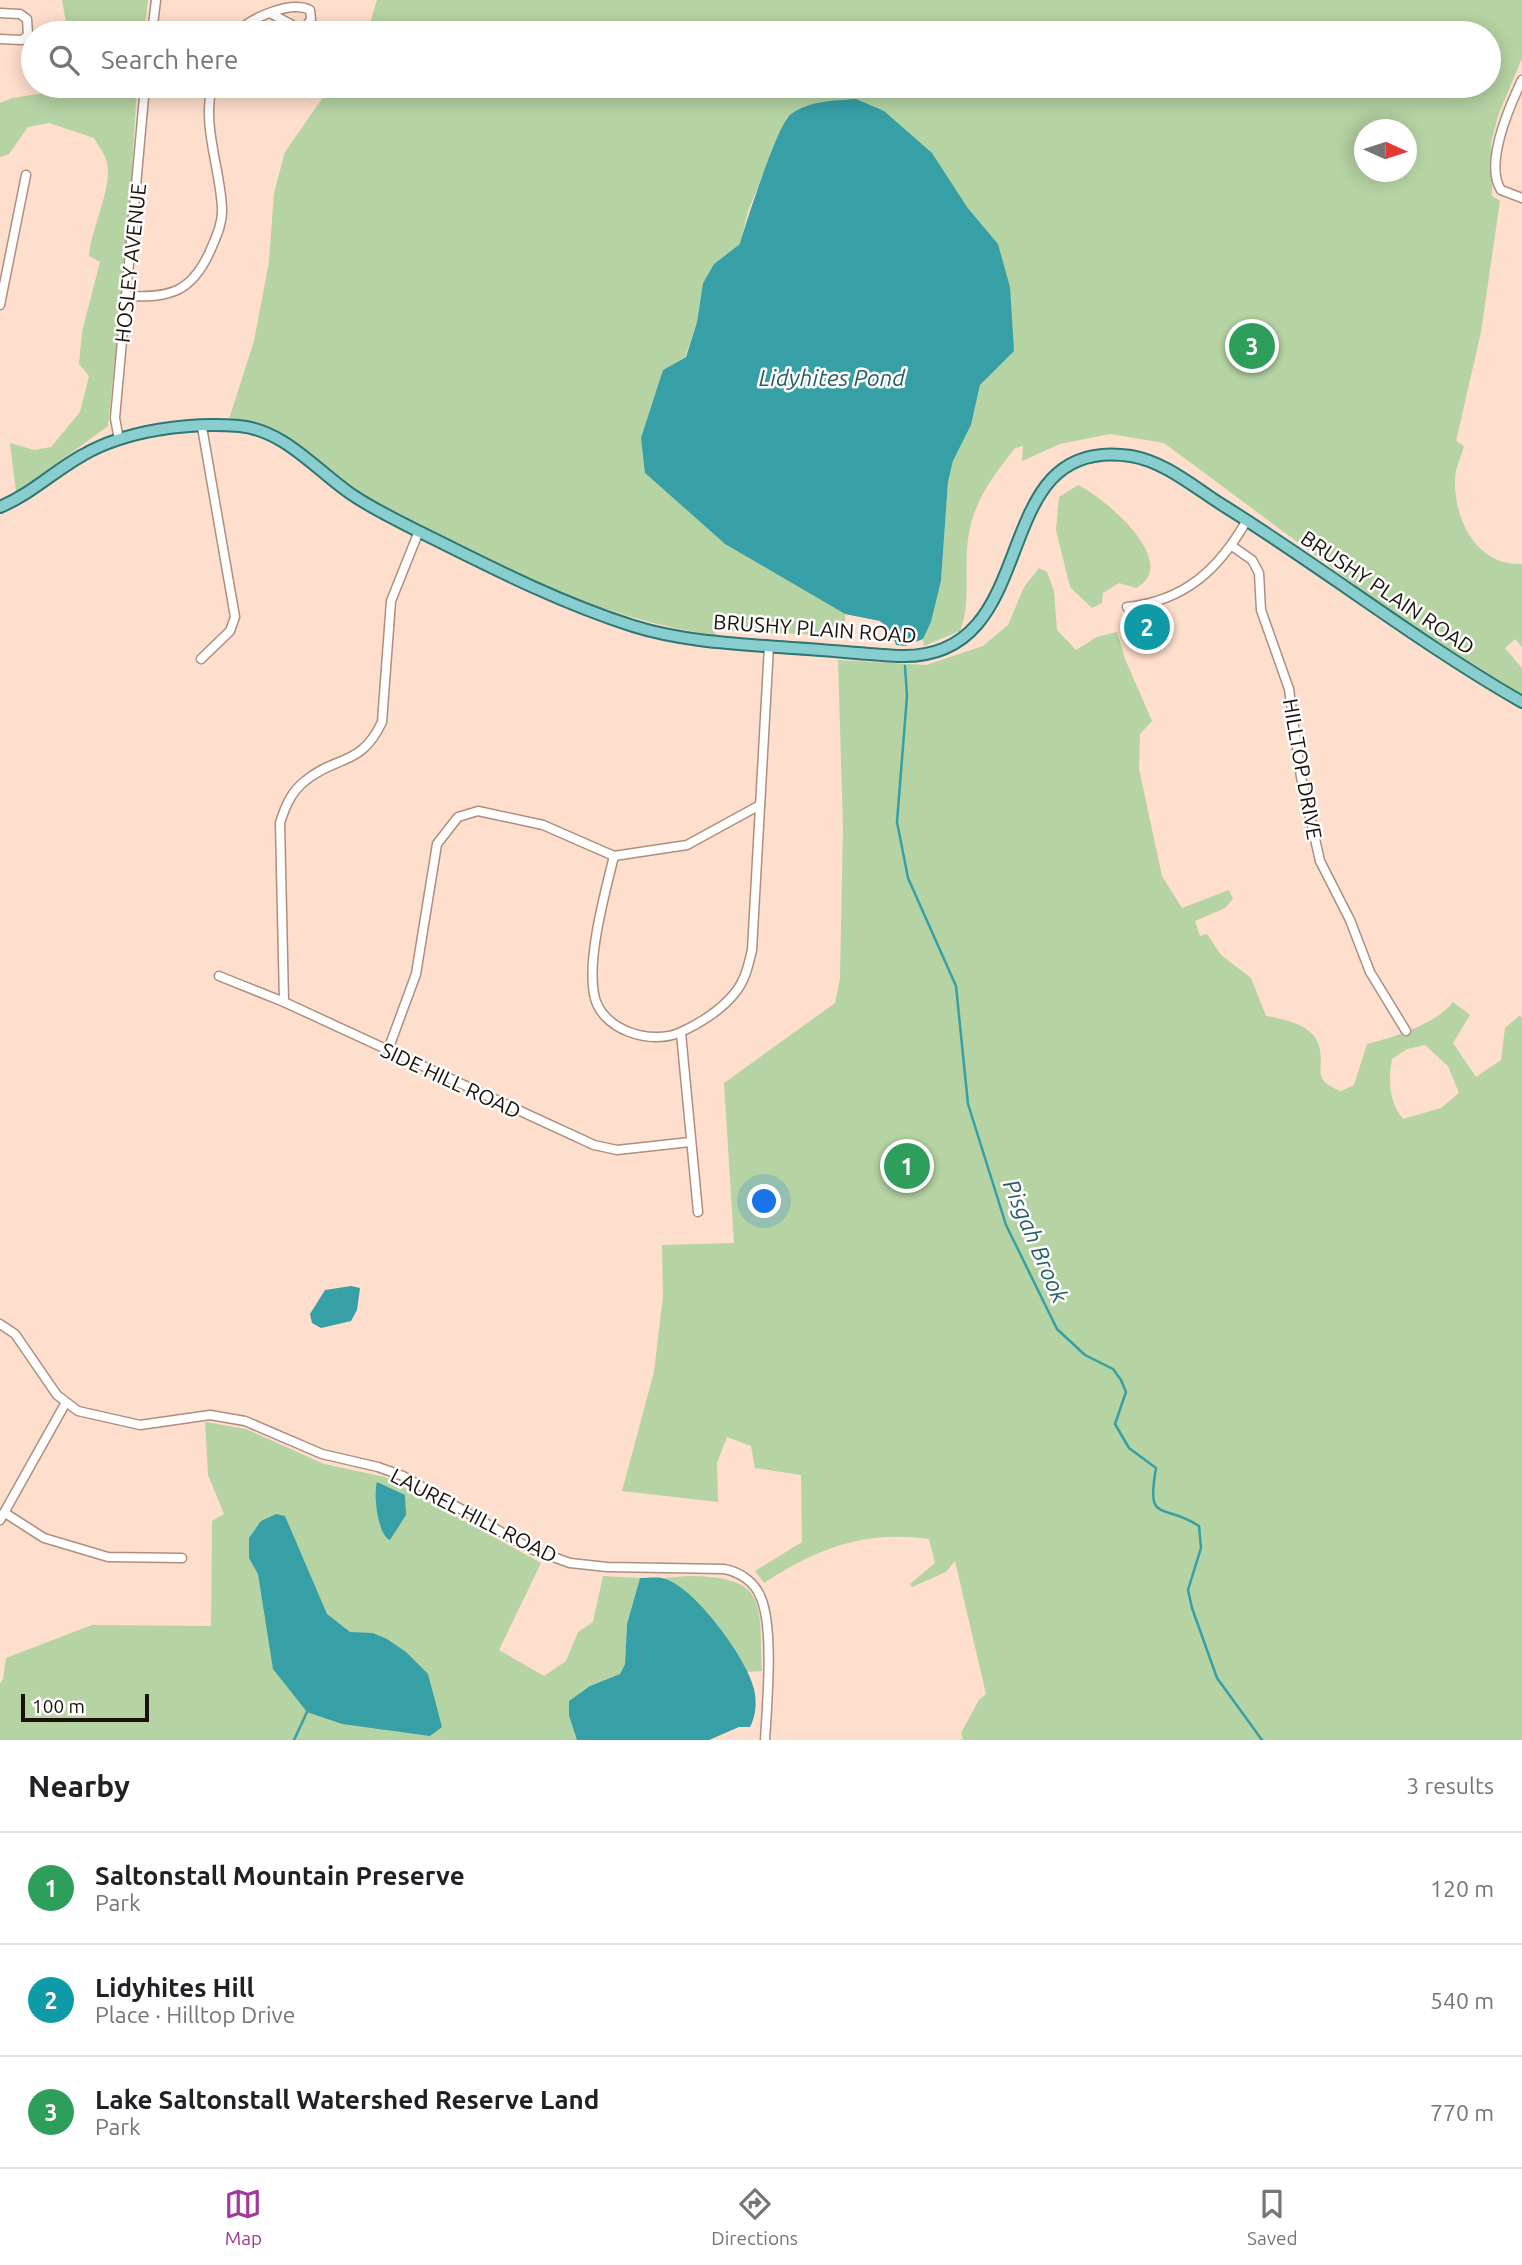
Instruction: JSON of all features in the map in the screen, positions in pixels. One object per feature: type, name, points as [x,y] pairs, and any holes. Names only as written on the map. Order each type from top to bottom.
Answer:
[{"type":"main road","name":"BRUSHY PLAIN ROAD","points":[[0,507],[26,494],[81,456],[119,440],[150,432],[238,426],[273,435],[352,494],[419,531],[580,607],[638,627],[706,640],[909,656],[933,653],[959,642],[982,622],[991,609],[1033,502],[1051,481],[1082,461],[1115,455],[1153,463],[1247,520],[1314,563],[1417,638],[1522,702]]},
{"type":"street","points":[[153,21],[156,0]]},
{"type":"street","points":[[252,21],[270,13],[304,6],[310,10],[310,21]]},
{"type":"street","points":[[0,13],[20,14],[27,21]]},
{"type":"street","points":[[270,13],[285,21]]},
{"type":"street","points":[[0,39],[21,40]]},
{"type":"street","points":[[1522,80],[1502,128],[1496,170],[1498,187],[1522,198]]},
{"type":"street","name":"HOSLEY AVENUE","points":[[119,440],[116,418],[125,296],[136,216],[144,98]]},
{"type":"street","points":[[125,296],[169,294],[183,288],[197,277],[216,236],[222,209],[210,125],[211,98]]},
{"type":"street","points":[[0,305],[26,174]]},
{"type":"street","points":[[201,659],[230,631],[234,617],[202,427]]},
{"type":"street","points":[[1127,607],[1163,600],[1188,589],[1215,567],[1232,546],[1247,520]]},
{"type":"street","points":[[284,1002],[280,823],[287,802],[305,780],[361,753],[375,737],[382,722],[391,601],[419,531]]},
{"type":"street","name":"HILLTOP DRIVE","points":[[1232,546],[1252,559],[1259,573],[1261,610],[1289,689],[1301,777],[1320,861],[1350,920],[1370,972],[1406,1031]]},
{"type":"street","points":[[614,856],[601,905],[594,995],[602,1012],[616,1027],[641,1035],[664,1037],[681,1033],[732,997],[745,979],[752,950],[769,646]]},
{"type":"street","points":[[388,1050],[415,974],[437,844],[457,817],[478,811],[543,825],[614,856],[687,845],[760,806]]},
{"type":"street","name":"SIDE HILL ROAD","points":[[219,976],[284,1002],[594,1145],[617,1150],[690,1142]]},
{"type":"street","points":[[681,1033],[698,1212]]},
{"type":"street","points":[[0,1324],[15,1334],[65,1404],[2,1517],[44,1538],[108,1557],[182,1558]]},
{"type":"street","name":"LAUREL HILL ROAD","points":[[65,1404],[78,1411],[123,1423],[140,1424],[210,1415],[246,1421],[322,1454],[378,1467],[402,1476],[531,1549],[570,1563],[607,1567],[724,1569],[736,1572],[755,1587],[765,1611],[765,1740]]},
{"type":"green space","points":[[62,0],[148,0],[145,21],[66,21]]},
{"type":"green space","points":[[377,0],[1522,0],[1522,58],[1498,116],[1491,143],[1492,196],[1500,201],[1481,332],[1456,441],[1464,446],[1455,478],[1459,512],[1472,539],[1481,550],[1493,558],[1506,563],[1522,564],[1522,647],[1515,639],[1505,648],[1522,668],[1522,695],[1428,639],[1164,443],[1110,434],[1060,444],[1022,461],[1023,446],[1015,448],[989,483],[972,520],[967,550],[965,612],[960,631],[924,646],[923,639],[931,622],[941,581],[948,482],[953,461],[971,425],[980,385],[1014,350],[998,244],[967,207],[787,116],[748,211],[740,245],[714,264],[703,283],[697,322],[685,357],[663,370],[645,473],[725,544],[845,614],[846,633],[822,635],[712,630],[718,636],[629,616],[542,585],[459,547],[378,504],[290,439],[251,422],[229,419],[254,341],[269,262],[274,193],[285,152],[323,98],[1501,98],[1501,21],[371,21]]},
{"type":"green space","points":[[12,98],[136,98],[129,221],[108,426],[16,493],[10,443],[34,450],[51,447],[80,412],[89,376],[79,364],[82,332],[100,262],[89,256],[108,172],[105,157],[94,138],[49,123],[28,127],[9,154],[0,157],[0,103]]},
{"type":"green space","points":[[1078,485],[1105,503],[1134,532],[1145,548],[1150,563],[1148,577],[1136,588],[1119,583],[1103,593],[1102,603],[1092,608],[1070,587],[1056,530],[1059,497]]},
{"type":"green space","points":[[1039,568],[1047,572],[1054,591],[1057,630],[1076,650],[1097,637],[1117,632],[1125,659],[1152,721],[1140,734],[1139,769],[1162,876],[1182,908],[1229,890],[1233,899],[1225,908],[1195,921],[1200,936],[1207,934],[1221,955],[1251,978],[1266,1016],[1296,1024],[1309,1031],[1318,1043],[1320,1072],[1325,1082],[1341,1091],[1354,1085],[1367,1044],[1426,1023],[1453,1002],[1470,1015],[1453,1043],[1476,1077],[1501,1060],[1505,1028],[1520,1015],[1522,1019],[1522,1740],[963,1740],[961,1733],[979,1700],[986,1694],[955,1561],[946,1572],[912,1587],[910,1584],[935,1563],[929,1539],[884,1537],[842,1544],[803,1560],[764,1583],[755,1571],[802,1542],[801,1475],[755,1468],[751,1446],[727,1437],[717,1463],[718,1502],[622,1491],[654,1372],[663,1296],[662,1245],[734,1243],[724,1083],[835,1003],[840,978],[843,827],[838,660],[926,665],[983,646],[1008,625],[1024,587]],"holes":[[[1425,1045],[1448,1066],[1459,1093],[1441,1108],[1403,1119],[1391,1090],[1392,1059],[1407,1049]]]},
{"type":"green space","points":[[205,1422],[246,1429],[324,1464],[385,1477],[541,1563],[499,1650],[544,1676],[566,1661],[578,1632],[593,1622],[603,1576],[640,1578],[627,1624],[625,1664],[620,1674],[590,1686],[569,1716],[577,1740],[0,1740],[0,1683],[6,1658],[92,1625],[211,1626],[212,1521],[224,1514],[208,1475]]},
{"type":"green space","points":[[689,1576],[734,1582],[754,1598],[761,1628],[762,1671],[745,1672],[729,1642],[712,1619],[691,1598],[664,1578]]},
{"type":"water","name":"Lidyhites Pond","points":[[856,99],[884,111],[932,153],[967,207],[998,244],[1010,287],[1014,351],[980,385],[971,425],[953,461],[948,482],[941,581],[931,622],[923,639],[905,646],[896,645],[892,633],[880,621],[845,614],[725,544],[645,473],[641,438],[663,370],[686,357],[697,322],[703,283],[714,264],[740,244],[762,176],[785,122],[790,115],[806,106]]},
{"type":"water","points":[[351,1286],[360,1288],[357,1310],[351,1321],[321,1328],[312,1323],[310,1314],[325,1290]]},
{"type":"water","points":[[377,1482],[405,1495],[406,1515],[390,1540],[382,1531],[377,1514]]},
{"type":"water","points":[[276,1514],[285,1516],[327,1614],[350,1632],[373,1633],[387,1639],[406,1652],[428,1674],[442,1727],[430,1736],[342,1724],[307,1712],[273,1669],[258,1574],[249,1558],[249,1538],[261,1521]]},
{"type":"water","points":[[640,1578],[662,1578],[675,1583],[703,1608],[717,1625],[750,1676],[755,1708],[750,1727],[739,1727],[709,1740],[577,1740],[569,1716],[569,1701],[590,1686],[620,1674],[625,1664],[627,1624]]},
{"type":"waterway","name":"Pisgah Brook","points":[[905,666],[907,696],[897,822],[908,878],[956,986],[968,1104],[1006,1225],[1057,1329],[1085,1355],[1113,1369],[1121,1380],[1126,1392],[1115,1424],[1129,1448],[1156,1468],[1153,1486],[1155,1505],[1199,1526],[1201,1548],[1188,1590],[1192,1608],[1217,1678],[1262,1740]]},
{"type":"waterway","points":[[294,1740],[307,1712]]},
{"type":"place","name":"Lake Saltonstall Watershed Reserve Land","points":[[1252,346]]},
{"type":"place","name":"Lidyhites Hill","points":[[1147,627]]},
{"type":"place","name":"Saltonstall Mountain Preserve","points":[[907,1166]]}]
